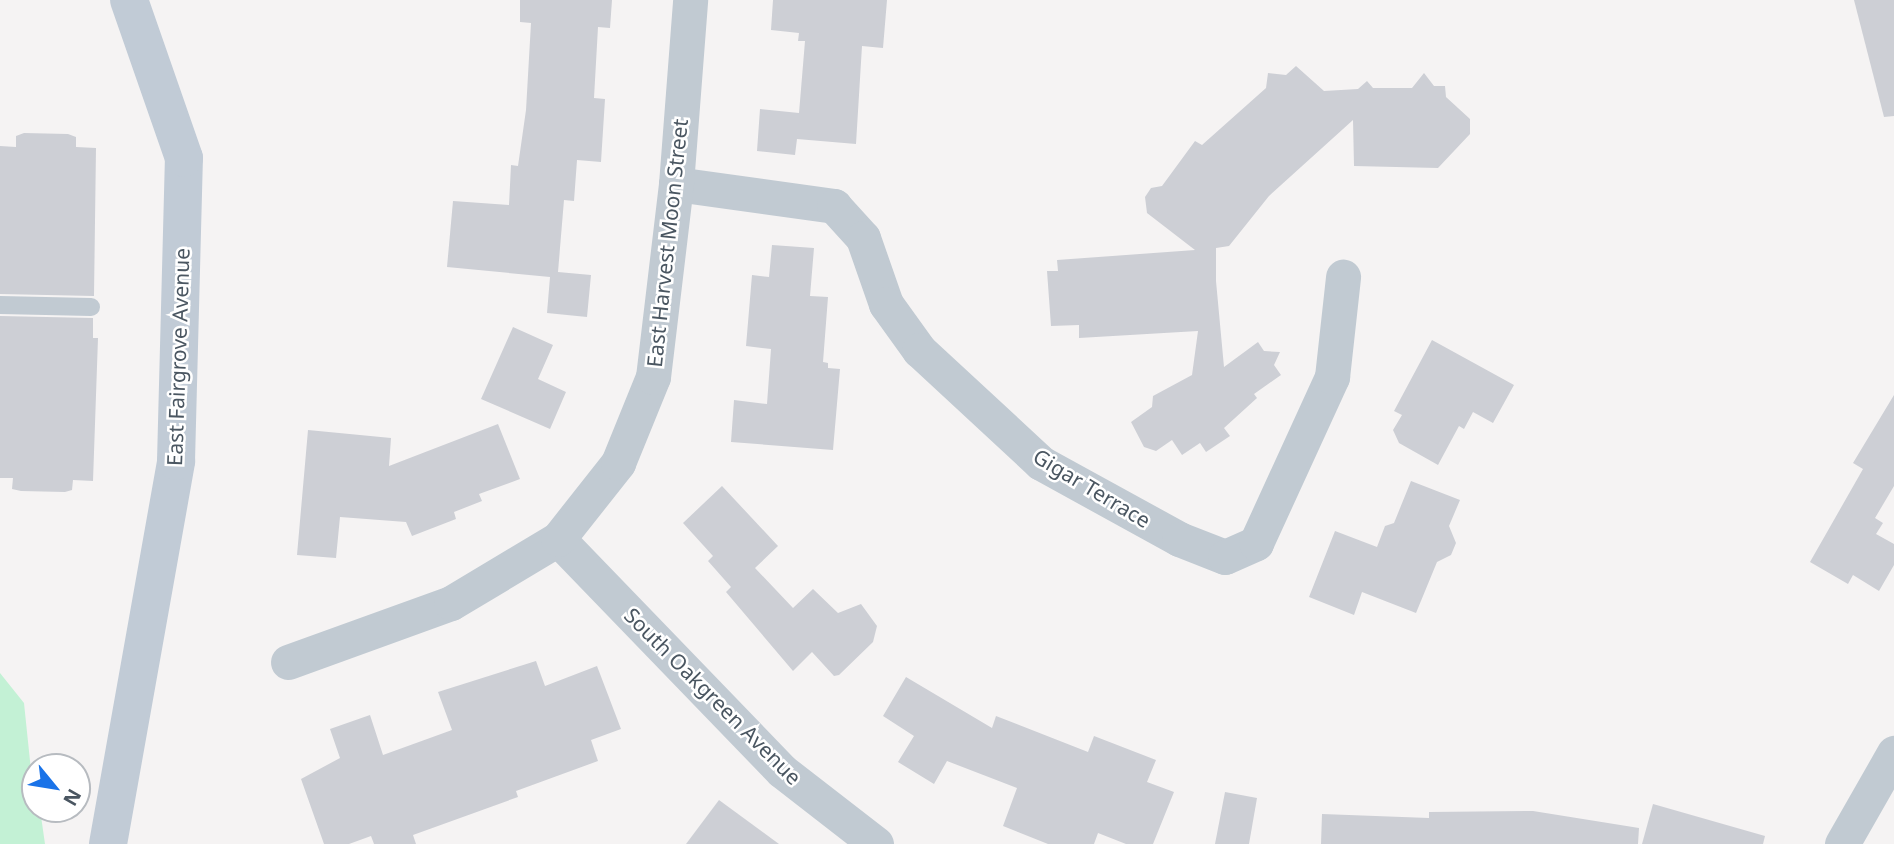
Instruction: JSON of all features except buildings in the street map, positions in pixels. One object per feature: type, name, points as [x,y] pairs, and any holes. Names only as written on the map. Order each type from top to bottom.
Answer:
[{"type":"street","name":"East Fairgrove Avenue","points":[[108,844],[176,461],[184,158],[129,0]]},
{"type":"street","name":"East Harvest Moon Street","points":[[288,662],[452,603],[558,539],[618,463],[653,377],[676,184],[690,0]]},
{"type":"street","name":"Gigar Terrace","points":[[676,184],[834,206],[863,238],[886,304],[919,350],[1041,463],[1179,539],[1225,556],[1256,543],[1332,377],[1343,277]]},
{"type":"street","name":"South Oakgreen Avenue","points":[[558,539],[782,771],[876,844]]},
{"type":"street","points":[[1842,844],[1894,753]]},
{"type":"lane","points":[[0,305],[91,307]]},
{"type":"green space","points":[[0,673],[24,703],[29,753],[21,753],[21,823],[42,823],[45,844],[0,844]]}]
